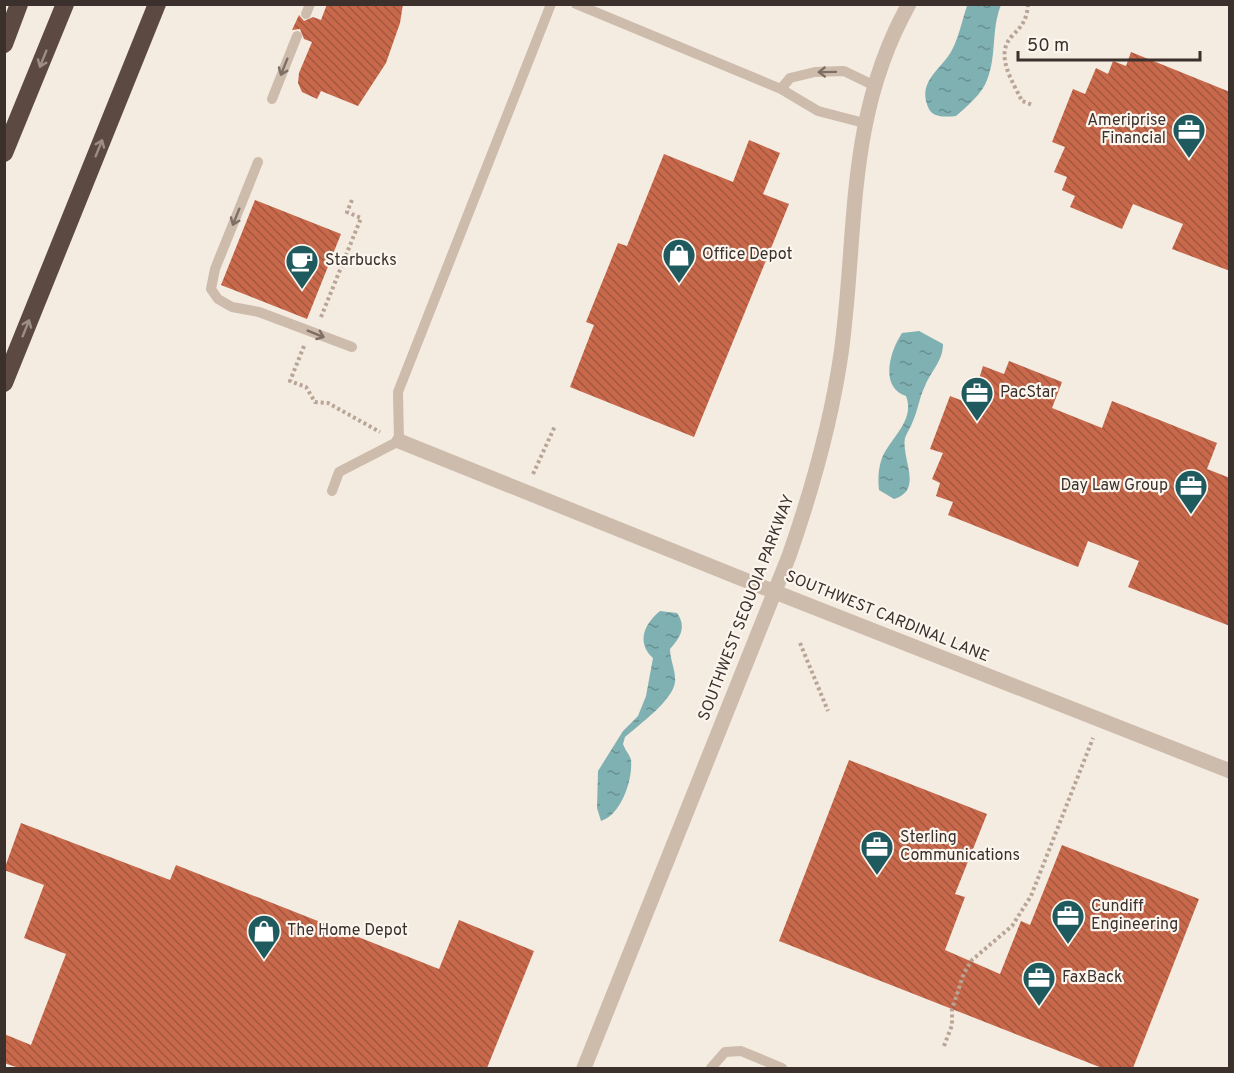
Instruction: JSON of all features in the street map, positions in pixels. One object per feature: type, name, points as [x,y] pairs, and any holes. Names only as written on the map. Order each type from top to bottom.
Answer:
[{"type":"highway","points":[[4,44],[19,4]]},
{"type":"highway","points":[[4,153],[65,4]]},
{"type":"highway","points":[[4,383],[157,4]]},
{"type":"street","name":"SOUTHWEST SEQUOIA PARKWAY","points":[[584,1068],[775,592],[806,506],[832,406],[841,353],[856,170],[864,123],[875,86],[909,4]]},
{"type":"street","name":"SOUTHWEST CARDINAL LANE","points":[[399,441],[1230,771]]},
{"type":"lane","points":[[332,491],[339,472],[399,441],[398,392],[551,4]]},
{"type":"lane","points":[[576,4],[781,89],[818,111],[864,123]]},
{"type":"lane","points":[[272,99],[297,36]]},
{"type":"lane","points":[[781,89],[790,78],[815,72],[844,71],[875,86]]},
{"type":"lane","points":[[258,162],[215,269],[211,290],[218,299],[232,307],[260,312],[352,347]]},
{"type":"lane","points":[[711,1068],[725,1052],[741,1051],[782,1068]]},
{"type":"path","points":[[1028,4],[1022,27],[1008,41],[1004,51],[1005,62],[1022,101],[1033,105]]},
{"type":"path","points":[[525,492],[555,426]]},
{"type":"path","points":[[800,644],[828,711]]},
{"type":"path","points":[[944,1046],[952,1025],[952,1010],[964,973],[972,960],[1012,926],[1031,896],[1100,720]]},
{"type":"water","points":[[1001,5],[996,23],[990,71],[982,90],[956,116],[936,115],[928,107],[925,98],[926,90],[932,76],[952,50],[967,6]]},
{"type":"water","points":[[919,331],[943,344],[939,361],[923,390],[915,417],[905,438],[910,481],[908,489],[903,495],[894,499],[879,490],[879,468],[884,453],[904,422],[908,405],[906,396],[892,385],[889,368],[894,349],[902,333]]},
{"type":"water","points":[[660,611],[677,613],[682,623],[677,641],[670,649],[675,682],[673,689],[662,704],[625,737],[623,744],[631,760],[628,787],[614,812],[601,821],[597,808],[598,771],[623,731],[638,716],[646,696],[653,658],[645,646],[644,634],[654,616]]},
{"type":"building","points":[[327,4],[403,4],[400,23],[386,63],[358,106],[321,91],[317,99],[302,92],[298,83],[299,73],[312,42],[304,39],[300,29],[292,30],[299,15],[304,21],[313,17],[321,20]]},
{"type":"building","points":[[1131,52],[1230,92],[1230,271],[1172,249],[1183,224],[1133,204],[1122,229],[1070,207],[1075,196],[1062,190],[1067,177],[1054,172],[1065,147],[1052,142],[1073,89],[1085,94],[1096,68],[1108,74],[1113,61],[1126,66]]},
{"type":"building","name":"Office Depot","points":[[749,140],[780,153],[763,194],[789,204],[694,437],[570,387],[594,325],[586,322],[618,243],[627,246],[664,154],[733,182]]},
{"type":"building","points":[[255,200],[341,234],[307,319],[221,285]]},
{"type":"building","points":[[1009,361],[1062,382],[1052,408],[1102,428],[1112,401],[1217,443],[1207,469],[1230,478],[1230,626],[1128,587],[1139,561],[1088,541],[1078,567],[948,515],[953,502],[936,496],[940,483],[932,479],[943,453],[930,449],[950,396],[963,401],[973,377],[979,379],[983,366],[1004,374]]},
{"type":"building","points":[[849,760],[987,814],[955,894],[965,897],[945,950],[1000,974],[1021,921],[1030,925],[1062,845],[1199,899],[1133,1068],[1102,1068],[779,941]]},
{"type":"building","name":"The Home Depot","points":[[21,823],[170,880],[176,865],[439,969],[459,920],[534,951],[487,1068],[19,1068],[4,1063],[4,1034],[31,1045],[66,954],[24,938],[44,885],[4,870]]},
{"type":"place","name":"Ameriprise Financial","points":[[1189,159]]},
{"type":"place","name":"Office Depot","points":[[679,284]]},
{"type":"place","name":"Starbucks","points":[[302,290]]},
{"type":"place","name":"PacStar","points":[[977,422]]},
{"type":"place","name":"Day Law Group","points":[[1191,515]]},
{"type":"place","name":"Sterling Communications","points":[[877,876]]},
{"type":"place","name":"Cundiff Engineering","points":[[1068,945]]},
{"type":"place","name":"The Home Depot","points":[[264,960]]},
{"type":"place","name":"FaxBack","points":[[1039,1007]]}]
